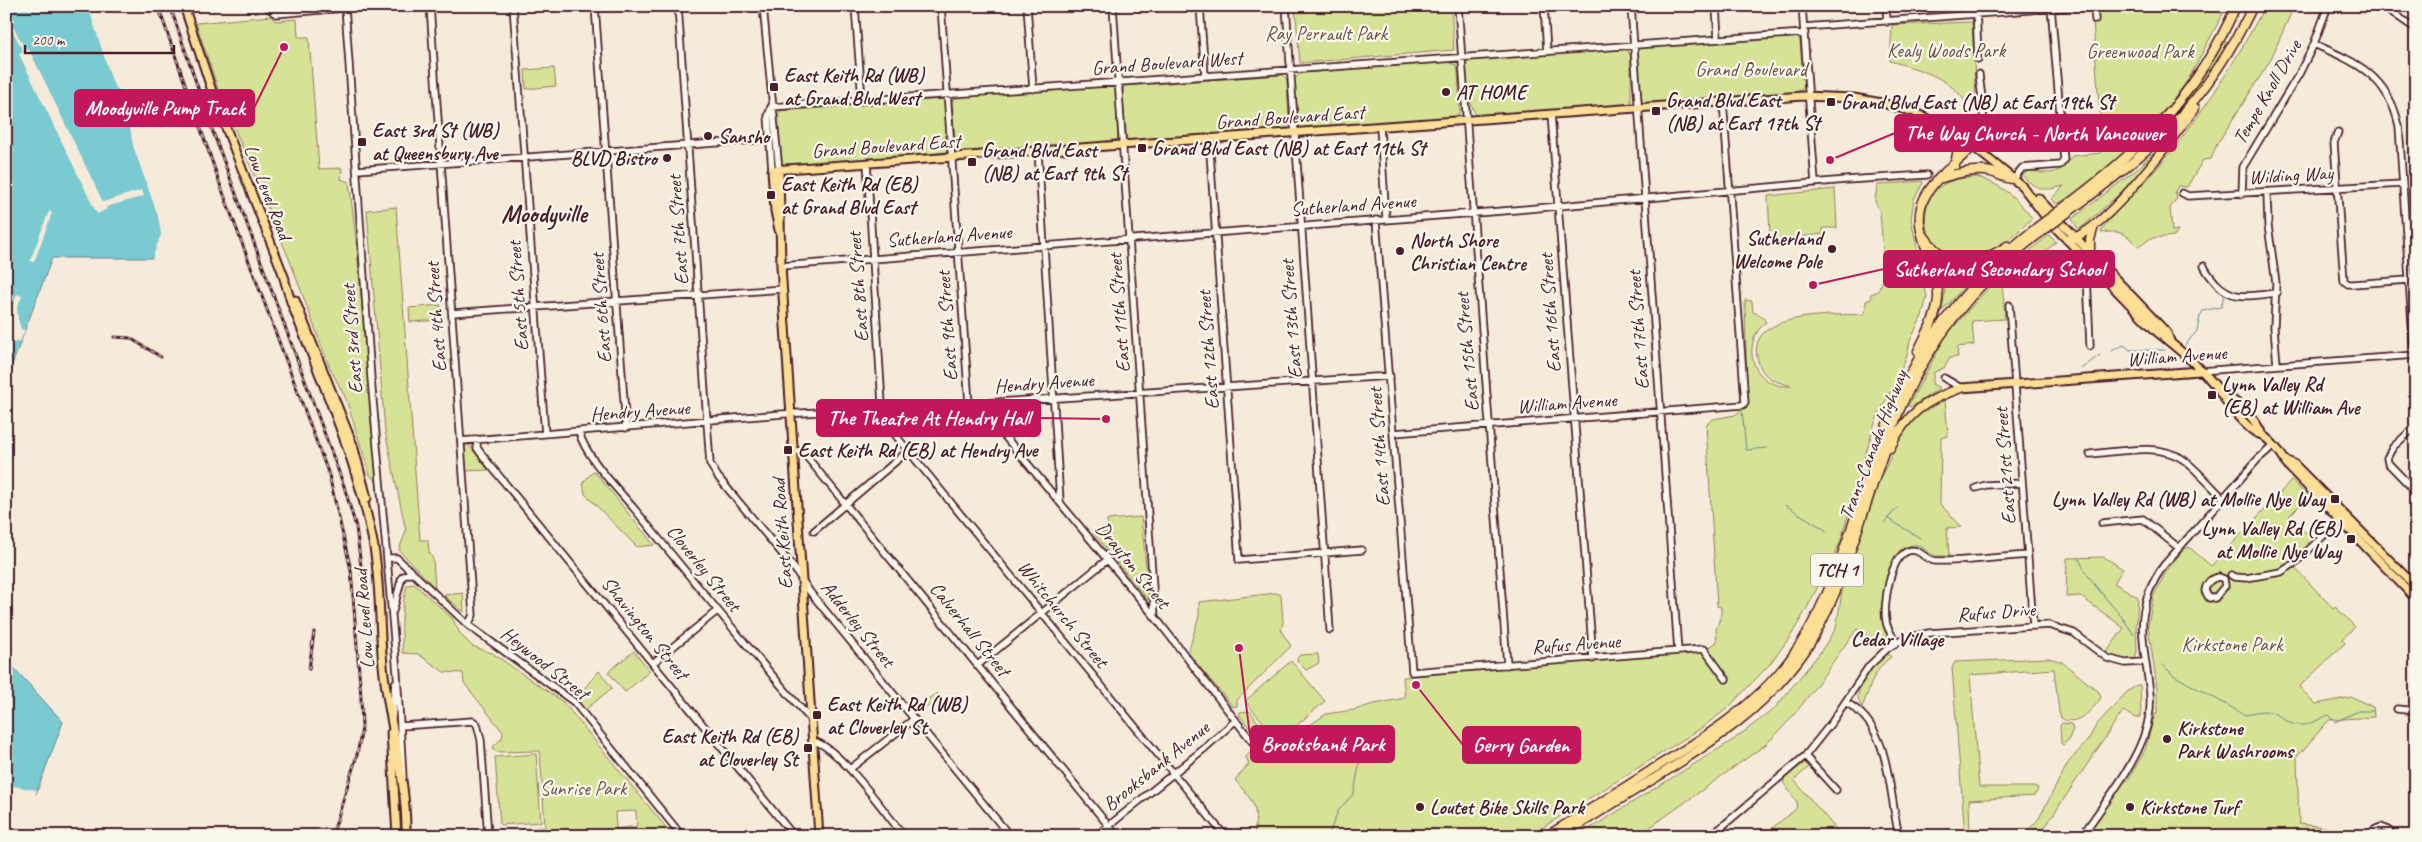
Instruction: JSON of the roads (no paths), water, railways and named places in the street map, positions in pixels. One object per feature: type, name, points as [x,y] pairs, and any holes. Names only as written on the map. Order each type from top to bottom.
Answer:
[{"type":"highway","name":"Trans-Canada Highway","points":[[1547,836],[1715,731],[1758,696],[1781,670],[1808,631],[1828,593],[1897,401],[1924,349],[1959,300],[1998,259],[2058,215],[2128,157],[2174,109],[2207,62],[2236,6]]},
{"type":"highway","name":"Trans-Canada Highway","points":[[2058,215],[2126,170],[2169,130],[2195,101],[2229,53],[2253,6]]},
{"type":"highway","points":[[2067,239],[2076,237],[2095,224],[2129,190],[2160,154],[2198,104],[2229,53]]},
{"type":"highway","points":[[1950,130],[1958,148],[1954,164]]},
{"type":"highway","points":[[1897,401],[1938,305],[1937,281],[1922,234],[1921,206],[1930,189],[1974,146]]},
{"type":"highway","points":[[1940,178],[1989,171],[2005,179],[2014,179]]},
{"type":"highway","points":[[2090,254],[2090,240],[2095,224]]},
{"type":"highway","name":"Trans-Canada Highway","points":[[1562,836],[1720,737],[1749,714],[1782,682],[1806,650],[1830,604],[1903,404],[1920,369],[1940,336],[1964,305],[1989,277],[2038,230]]},
{"type":"highway","points":[[1922,234],[1934,250],[1945,257],[1967,263],[1991,256],[2038,230]]},
{"type":"highway","points":[[1876,477],[1899,431],[1913,413],[1931,400],[1961,388]]},
{"type":"main road","name":"Low Level Road","points":[[184,6],[214,97],[283,275],[353,445],[363,479],[367,514],[377,567],[384,680],[392,723]]},
{"type":"main road","name":"Grand Boulevard East","points":[[775,170],[1809,96],[1854,98],[1914,112],[1950,130],[1974,146],[2034,196]]},
{"type":"main road","name":"East Keith Road","points":[[775,170],[781,211],[779,230],[781,266],[818,836]]},
{"type":"main road","points":[[2034,196],[2037,207],[2058,215],[2067,239],[2096,264],[2167,333],[2171,341],[2220,393],[2230,398],[2258,426],[2262,435],[2285,460],[2286,464],[2416,587]]},
{"type":"main road","points":[[2034,196],[2044,201],[2071,228],[2096,264]]},
{"type":"main road","name":"William Avenue","points":[[1961,388],[2200,371]]},
{"type":"main road","points":[[2342,518],[2416,599]]},
{"type":"main road","points":[[392,723],[403,779],[406,836]]},
{"type":"main road","points":[[392,723],[397,836]]},
{"type":"street","points":[[268,8],[276,14],[366,6]]},
{"type":"street","name":"East 4th Street","points":[[430,6],[473,615],[468,624]]},
{"type":"street","name":"East 5th Street","points":[[513,6],[545,434]]},
{"type":"street","name":"East 6th Street","points":[[596,6],[626,428]]},
{"type":"street","name":"East 7th Street","points":[[678,6],[708,422]]},
{"type":"street","name":"East Keith Road","points":[[763,6],[771,107],[778,154],[775,170]]},
{"type":"street","points":[[855,6],[862,100]]},
{"type":"street","name":"East 9th Street","points":[[941,6],[969,404]]},
{"type":"street","points":[[1027,6],[1033,88]]},
{"type":"street","name":"East 11th Street","points":[[1113,6],[1155,617]]},
{"type":"street","points":[[1200,6],[1205,76]]},
{"type":"street","name":"East 13th Street","points":[[1286,6],[1330,630]]},
{"type":"street","name":"East 15th Street","points":[[1458,6],[1507,665]]},
{"type":"street","points":[[1544,6],[1547,51]]},
{"type":"street","name":"East 17th Street","points":[[1631,6],[1678,652]]},
{"type":"street","points":[[1716,6],[1718,39]]},
{"type":"street","points":[[1802,6],[1815,183]]},
{"type":"street","points":[[1886,6],[1887,22]]},
{"type":"street","points":[[1976,6],[1978,59]]},
{"type":"street","name":"Grand Boulevard West","points":[[771,107],[1718,39],[2051,7],[2082,6]]},
{"type":"street","points":[[2091,6],[2094,8],[2095,20]]},
{"type":"street","name":"Tempe Knoll Drive","points":[[2242,194],[2242,171],[2246,161],[2285,98],[2314,44],[2328,6]]},
{"type":"street","points":[[2383,6],[2416,29]]},
{"type":"street","name":"East 3rd Street","points":[[345,7],[371,378],[402,726],[403,779]]},
{"type":"street","points":[[2014,179],[2022,168],[2062,164],[2051,7]]},
{"type":"street","points":[[2314,44],[2364,69],[2384,88],[2391,100],[2399,126],[2408,280],[2415,355]]},
{"type":"street","points":[[1974,146],[1981,134],[1983,121],[1979,74]]},
{"type":"street","points":[[1723,101],[1730,191]]},
{"type":"street","name":"East Keith Road","points":[[771,107],[768,116],[769,139],[775,170]]},
{"type":"street","name":"East 16th Street","points":[[1551,114],[1593,659]]},
{"type":"street","points":[[357,170],[769,139],[773,135],[775,128]]},
{"type":"street","points":[[1380,128],[1386,219]]},
{"type":"street","points":[[2338,132],[2334,143],[2344,281],[2348,284],[2353,284],[2408,280]]},
{"type":"street","points":[[769,139],[774,144],[778,154]]},
{"type":"street","name":"East 12th Street","points":[[1209,139],[1239,560],[1324,554]]},
{"type":"street","points":[[1038,151],[1060,501]]},
{"type":"street","name":"East 8th Street","points":[[867,163],[881,410]]},
{"type":"street","name":"Sutherland Avenue","points":[[781,266],[1044,244],[1472,213],[1927,175]]},
{"type":"street","name":"Wilding Way","points":[[2182,193],[2188,196],[2267,193],[2402,184]]},
{"type":"street","name":"William Avenue","points":[[1394,433],[1743,405],[1745,402],[1730,191]]},
{"type":"street","points":[[2267,193],[2268,225],[2276,293],[2274,327],[2277,365]]},
{"type":"street","name":"East 14th Street","points":[[1376,220],[1390,376],[1412,672]]},
{"type":"street","points":[[2090,346],[2087,277],[2088,271],[2096,264]]},
{"type":"street","points":[[2204,266],[2206,273],[2232,296],[2276,293]]},
{"type":"street","points":[[452,313],[783,289]]},
{"type":"street","name":"East 21st Street","points":[[2009,305],[2033,625]]},
{"type":"street","name":"William Avenue","points":[[2200,371],[2415,355]]},
{"type":"street","name":"Hendry Avenue","points":[[461,441],[792,414],[1055,399],[1390,376]]},
{"type":"street","points":[[1944,378],[1961,388]]},
{"type":"street","name":"Drayton Street","points":[[982,403],[983,410],[1155,617],[1258,749]]},
{"type":"street","name":"Whitchurch Street","points":[[881,410],[883,420],[908,451],[1225,836]]},
{"type":"street","name":"Adderley Street","points":[[708,422],[712,469],[1010,836]]},
{"type":"street","points":[[2416,426],[2388,452],[2386,458],[2388,463],[2416,492]]},
{"type":"street","name":"Cloverley Street","points":[[579,432],[582,442],[605,473],[717,611],[811,720]]},
{"type":"street","name":"Shavington Street","points":[[477,439],[478,448],[486,460],[794,836]]},
{"type":"street","points":[[2082,836],[2136,755],[2144,736],[2150,708],[2141,625],[2147,596],[2156,575],[2223,498],[2273,446]]},
{"type":"street","name":"Calverhall Street","points":[[793,450],[802,451],[979,664],[1117,836]]},
{"type":"street","points":[[2090,454],[2155,450],[2172,453],[2184,460],[2223,498]]},
{"type":"street","points":[[814,531],[908,451]]},
{"type":"street","points":[[1976,488],[1986,485],[2022,483]]},
{"type":"street","points":[[2231,575],[2246,578],[2281,572],[2296,563],[2342,518]]},
{"type":"street","points":[[2102,523],[2143,520],[2179,548]]},
{"type":"street","points":[[1324,554],[1362,550]]},
{"type":"street","points":[[1896,642],[1886,625],[1885,608],[1890,582],[1903,554],[1916,551],[1934,561],[2028,555]]},
{"type":"street","name":"Heywood Street","points":[[388,558],[397,558],[468,624],[574,702],[682,836]]},
{"type":"street","points":[[979,664],[1106,560]]},
{"type":"street","points":[[392,613],[402,577],[407,574],[414,574]]},
{"type":"street","points":[[653,663],[717,611]]},
{"type":"street","name":"Rufus Drive","points":[[1711,836],[1805,756],[1846,702],[1869,666],[1896,642],[1915,635],[1929,633],[2049,625],[2074,633],[2107,658],[2125,663],[2145,662]]},
{"type":"street","name":"Rufus Avenue","points":[[1412,672],[1704,649],[1726,679]]},
{"type":"street","name":"East 3rd Street","points":[[392,723],[396,668]]},
{"type":"street","points":[[1846,702],[1858,710],[1870,723],[1881,744],[1899,836]]},
{"type":"street","points":[[2398,709],[2416,711]]},
{"type":"street","points":[[850,769],[914,719]]},
{"type":"street","name":"Brooksbank Avenue","points":[[1096,836],[1236,720]]},
{"type":"street","points":[[402,726],[473,721],[477,724],[488,836]]},
{"type":"street","points":[[812,740],[819,742],[835,753],[904,836]]},
{"type":"street","points":[[1805,756],[1836,790]]},
{"type":"street","points":[[2371,836],[2374,830],[2381,827],[2389,830],[2392,836]]},
{"type":"water","points":[[6,6],[92,6],[117,86],[125,94],[143,166],[155,198],[162,232],[155,258],[52,258],[6,381]]},
{"type":"water","points":[[6,659],[63,722],[36,794],[6,786]]},
{"type":"waterway","points":[[2185,345],[2197,331],[2203,311],[2221,307],[2224,296]]},
{"type":"waterway","points":[[2111,351],[2124,345],[2130,350],[2165,350]]},
{"type":"waterway","points":[[2081,369],[2100,355]]},
{"type":"waterway","points":[[1742,410],[1746,450],[1767,448]]},
{"type":"waterway","points":[[2006,439],[2011,439]]},
{"type":"waterway","points":[[1785,505],[1827,531]]},
{"type":"waterway","points":[[1884,523],[1897,508]]},
{"type":"waterway","points":[[1887,518],[1920,538]]},
{"type":"waterway","points":[[2079,559],[2098,589],[2134,635]]},
{"type":"waterway","points":[[2163,665],[2173,675],[2245,715],[2266,711],[2288,722],[2305,725],[2328,715],[2335,722],[2358,711],[2373,711]]},
{"type":"waterway","points":[[1328,836],[1338,811],[1354,793],[1362,749],[1379,736]]},
{"type":"waterway","points":[[1360,759],[1373,749]]},
{"type":"railway","points":[[158,6],[221,187],[329,475],[351,570],[362,728],[357,755],[332,836]]},
{"type":"railway","points":[[170,6],[213,132],[344,486],[356,527],[363,582]]},
{"type":"railway","points":[[114,337],[130,338],[161,357]]},
{"type":"railway","points":[[309,669],[314,632]]},
{"type":"place","name":"Moodyville Pump Track","points":[[284,47]]},
{"type":"place","name":"East Keith Rd (WB) at Grand Blvd West","points":[[774,87]]},
{"type":"place","name":"AT HOME","points":[[1446,92]]},
{"type":"place","name":"Grand Blvd East (NB) at East 19th St","points":[[1831,102]]},
{"type":"place","name":"Grand Blvd East (NB) at East 17th St","points":[[1656,111]]},
{"type":"place","name":"Sansho","points":[[708,136]]},
{"type":"place","name":"East 3rd St (WB) at Queensbury Ave","points":[[362,142]]},
{"type":"place","name":"Grand Blvd East (NB) at East 11th St","points":[[1142,148]]},
{"type":"place","name":"BLVD Bistro","points":[[667,158]]},
{"type":"place","name":"The Way Church - North Vancouver","points":[[1830,160]]},
{"type":"place","name":"Grand Blvd East (NB) at East 9th St","points":[[972,162]]},
{"type":"place","name":"East Keith Rd (EB) at Grand Blvd East","points":[[771,195]]},
{"type":"place","name":"Sutherland Welcome Pole","points":[[1832,249]]},
{"type":"place","name":"North Shore Christian Centre","points":[[1400,251]]},
{"type":"place","name":"Sutherland Secondary School","points":[[1813,285]]},
{"type":"place","name":"Lynn Valley Rd (EB) at William Ave","points":[[2212,395]]},
{"type":"place","name":"The Theatre At Hendry Hall","points":[[1106,419]]},
{"type":"place","name":"East Keith Rd (EB) at Hendry Ave","points":[[788,450]]},
{"type":"place","name":"Lynn Valley Rd (WB) at Mollie Nye Way","points":[[2335,499]]},
{"type":"place","name":"Lynn Valley Rd (EB) at Mollie Nye Way","points":[[2351,539]]},
{"type":"place","name":"Brooksbank Park","points":[[1239,648]]},
{"type":"place","name":"Gerry Garden","points":[[1416,685]]},
{"type":"place","name":"East Keith Rd (WB) at Cloverley St","points":[[817,715]]},
{"type":"place","name":"Kirkstone Park Washrooms","points":[[2167,739]]},
{"type":"place","name":"East Keith Rd (EB) at Cloverley St","points":[[808,748]]},
{"type":"place","name":"Loutet Bike Skills Park","points":[[1420,807]]},
{"type":"place","name":"Kirkstone Turf","points":[[2130,807]]},
{"type":"district","name":"Moodyville","points":[[544,214]]},
{"type":"district","name":"Cedar Village","points":[[1897,639]]},
{"type":"park label","name":"Ray Perrault Park","points":[[1326,33]]},
{"type":"park label","name":"Kealy Woods Park","points":[[1946,50]]},
{"type":"park label","name":"Greenwood Park","points":[[2140,51]]},
{"type":"park label","name":"Grand Boulevard","points":[[1751,69]]},
{"type":"park label","name":"Kirkstone Park","points":[[2232,644]]},
{"type":"park label","name":"Sunrise Park","points":[[583,788]]}]
